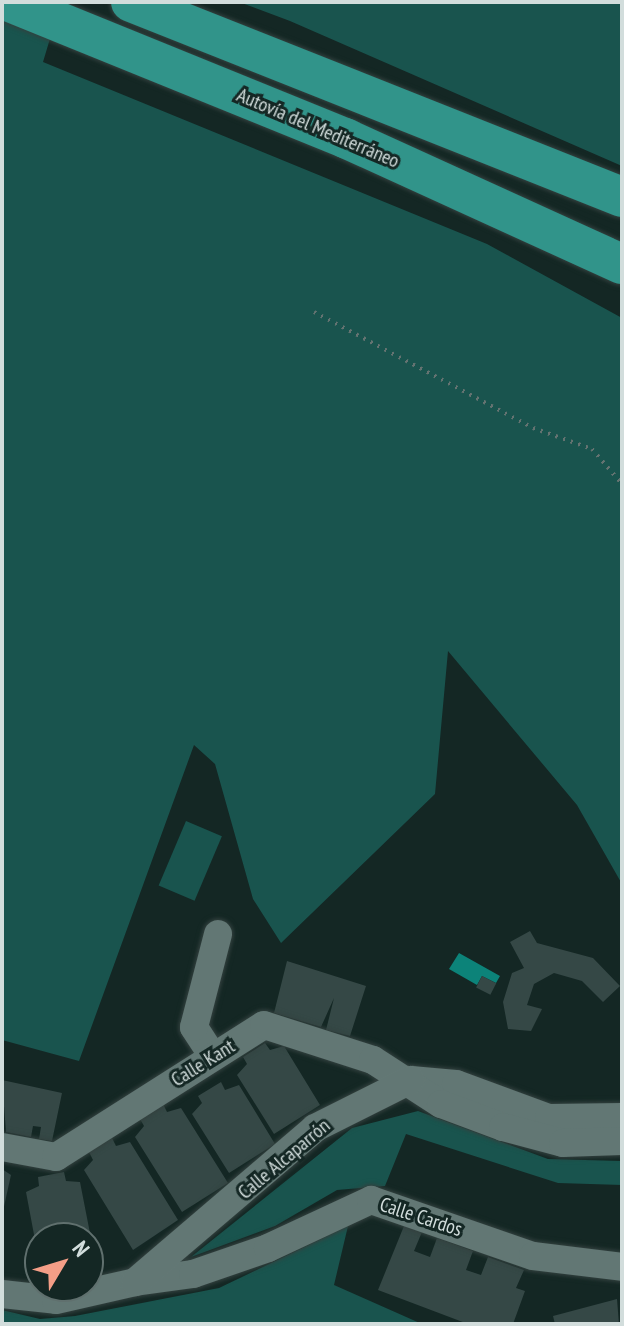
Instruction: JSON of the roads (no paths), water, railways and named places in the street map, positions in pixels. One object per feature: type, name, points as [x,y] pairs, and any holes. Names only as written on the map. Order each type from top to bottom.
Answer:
[{"type":"highway","name":"Autovía del Mediterráneo","points":[[10,2],[345,138],[622,264]]},
{"type":"highway","points":[[131,2],[622,197]]},
{"type":"street","points":[[212,1055],[194,1027],[218,934]]},
{"type":"street","name":"Calle Kant","points":[[2,1147],[56,1157],[212,1055],[264,1025],[411,1080]]},
{"type":"street","points":[[411,1080],[456,1084],[549,1118],[622,1117]]},
{"type":"street","points":[[411,1080],[441,1104],[503,1127],[563,1143],[622,1141]]},
{"type":"street","name":"Calle Alcaparrón","points":[[2,1294],[56,1300],[135,1282],[315,1128],[411,1080]]},
{"type":"street","name":"Calle Cardos","points":[[135,1282],[193,1274],[268,1248],[371,1200],[533,1256],[622,1267]]}]
